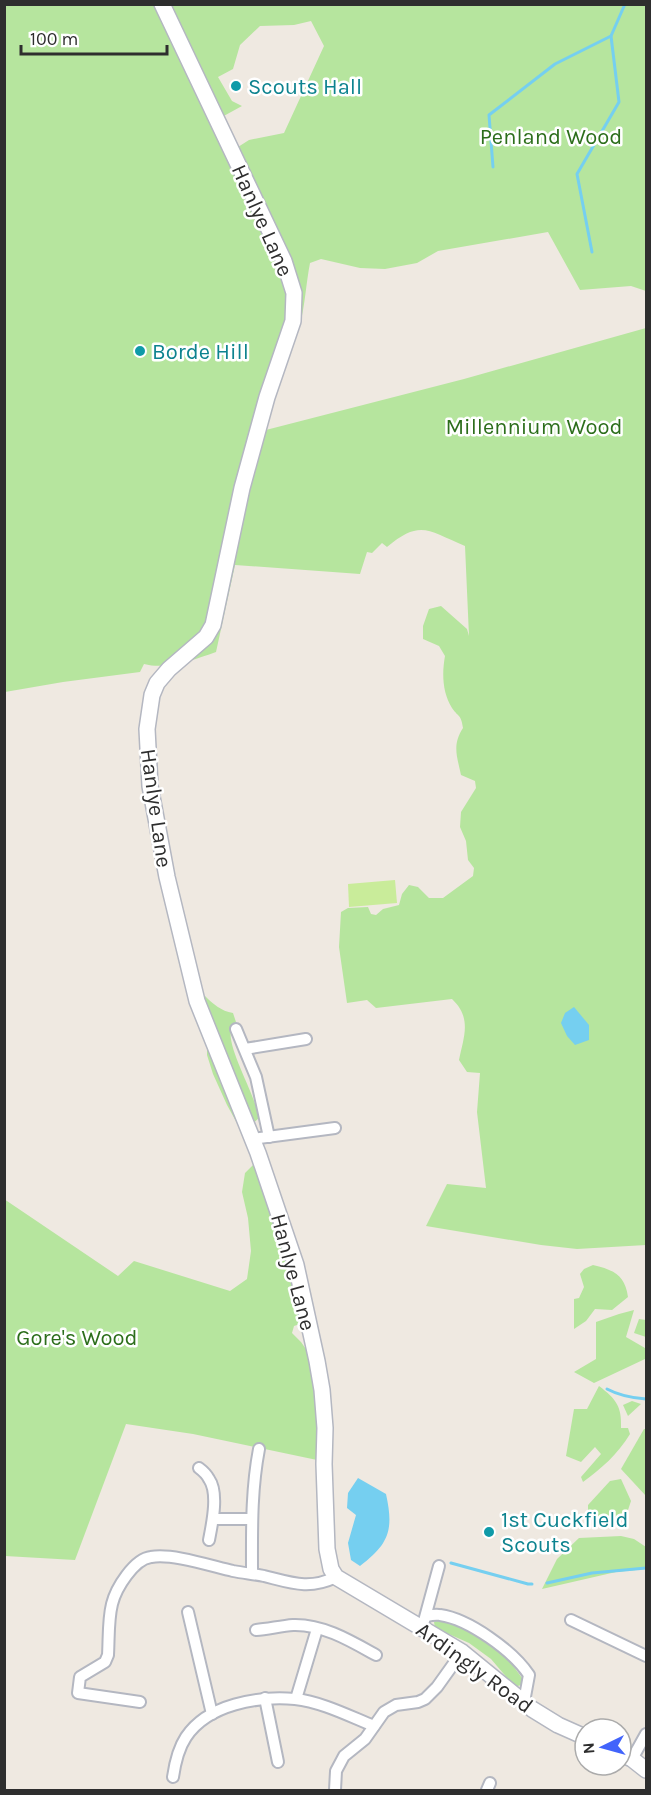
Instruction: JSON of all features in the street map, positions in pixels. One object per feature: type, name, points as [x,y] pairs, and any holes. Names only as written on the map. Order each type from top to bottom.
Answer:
[{"type":"street","name":"Hanlye Lane","points":[[162,4],[284,261],[294,293],[293,321],[267,398],[242,488],[213,625],[206,637],[169,669],[157,683],[149,707],[147,729],[150,786],[156,822],[197,1000],[273,1194],[296,1265],[317,1361],[325,1428],[327,1549],[331,1569],[336,1577]]},
{"type":"street","points":[[236,1029],[256,1077],[269,1137]]},
{"type":"street","points":[[245,1049],[306,1039]]},
{"type":"street","points":[[252,1139],[335,1128]]},
{"type":"street","points":[[252,1573],[253,1479],[259,1449]]},
{"type":"street","points":[[199,1468],[211,1480],[214,1492],[209,1540]]},
{"type":"street","points":[[213,1518],[251,1519]]},
{"type":"street","points":[[140,1702],[78,1693],[78,1684],[80,1677],[105,1662],[108,1654],[111,1605],[122,1581],[149,1557],[162,1556],[252,1573],[300,1585],[322,1583],[336,1577]]},
{"type":"street","points":[[424,1621],[439,1566]]},
{"type":"street","name":"Ardingly Road","points":[[336,1577],[424,1621],[524,1702],[558,1725],[573,1732]]},
{"type":"street","points":[[188,1612],[212,1714]]},
{"type":"street","points":[[424,1621],[440,1615],[470,1626],[516,1659],[529,1675],[524,1702]]},
{"type":"street","points":[[571,1620],[646,1656]]},
{"type":"street","points":[[256,1630],[293,1625],[317,1629],[346,1638],[376,1655]]},
{"type":"street","points":[[296,1699],[317,1629]]},
{"type":"street","points":[[335,1791],[336,1771],[344,1756],[365,1739],[384,1712],[396,1705],[425,1699],[437,1687],[462,1652]]},
{"type":"street","points":[[265,1698],[278,1762]]},
{"type":"street","points":[[173,1777],[177,1758],[186,1736],[212,1714],[244,1702],[265,1698],[296,1699],[374,1726]]},
{"type":"street","points":[[633,1749],[646,1734]]},
{"type":"street","points":[[633,1762],[646,1770]]},
{"type":"green space","points":[[5,5],[646,5],[646,291],[631,286],[580,290],[548,232],[438,251],[417,263],[385,269],[360,268],[321,259],[310,263],[300,325],[262,431],[464,379],[646,328],[646,1245],[577,1249],[426,1226],[447,1184],[486,1188],[477,1112],[480,1073],[467,1072],[459,1060],[465,1028],[462,1013],[452,999],[376,1008],[367,1000],[347,1003],[339,947],[341,912],[348,908],[368,907],[371,914],[376,915],[383,909],[399,905],[402,894],[409,885],[418,887],[429,898],[443,898],[473,876],[474,868],[468,860],[466,841],[460,827],[461,812],[476,788],[475,781],[461,775],[456,745],[463,728],[460,718],[449,702],[445,689],[443,676],[445,656],[439,646],[423,639],[423,626],[429,609],[441,606],[467,629],[469,636],[465,546],[433,532],[417,530],[399,538],[387,547],[382,543],[372,553],[367,552],[360,574],[235,565],[216,652],[171,665],[144,664],[140,672],[5,692]],"holes":[[[311,21],[324,46],[284,133],[249,140],[227,154],[211,123],[242,106],[232,101],[218,77],[233,69],[240,45],[260,26],[294,25]]]},
{"type":"green space","points":[[395,880],[397,903],[349,907],[348,884]]},
{"type":"green space","points":[[205,996],[218,1007],[233,1013],[236,1022],[231,1031],[233,1049],[259,1118],[251,1125],[238,1125],[213,1074],[207,1055],[201,999]]},
{"type":"green space","name":"Gore's Wood","points":[[256,1162],[282,1233],[302,1318],[300,1324],[294,1326],[292,1333],[310,1355],[318,1423],[317,1460],[193,1434],[126,1424],[75,1560],[5,1556],[4,1199],[118,1276],[134,1261],[230,1291],[247,1279],[251,1251],[248,1218],[242,1192],[245,1173]]},
{"type":"green space","points":[[593,1265],[617,1275],[624,1283],[628,1297],[612,1310],[595,1309],[586,1321],[574,1329],[574,1299],[579,1298],[584,1287],[580,1274],[584,1269]]},
{"type":"green space","points":[[634,1310],[626,1337],[645,1348],[645,1359],[594,1383],[574,1372],[596,1359],[596,1322]]},
{"type":"green space","points":[[639,1319],[646,1320],[646,1337],[634,1333]]},
{"type":"green space","points":[[599,1386],[617,1404],[621,1428],[628,1428],[630,1434],[609,1461],[583,1482],[581,1477],[601,1454],[595,1447],[581,1462],[566,1456],[574,1409],[587,1409]]},
{"type":"green space","points":[[632,1401],[641,1404],[628,1416],[623,1405]]},
{"type":"green space","points":[[646,1429],[646,1496],[621,1469]]},
{"type":"green space","points":[[621,1479],[631,1501],[625,1519],[607,1524],[588,1519],[588,1505],[610,1481]]},
{"type":"green space","points":[[621,1536],[634,1539],[646,1547],[646,1569],[616,1572],[542,1589],[557,1559],[579,1538]]},
{"type":"green space","points":[[439,1619],[475,1633],[506,1656],[522,1678],[521,1685],[515,1687],[491,1659],[469,1643],[435,1628],[434,1622]]},
{"type":"water","points":[[574,1007],[589,1025],[589,1040],[575,1045],[567,1036],[561,1023],[565,1013]]},
{"type":"water","points":[[358,1478],[386,1494],[389,1517],[389,1527],[383,1543],[360,1566],[351,1560],[348,1543],[356,1515],[347,1508],[348,1493]]},
{"type":"waterway","points":[[493,167],[489,115],[555,64],[611,36],[625,4]]},
{"type":"waterway","points":[[592,252],[577,174],[619,102],[611,36]]},
{"type":"waterway","points":[[607,1389],[626,1396],[646,1399]]},
{"type":"waterway","points":[[451,1563],[532,1584]]},
{"type":"waterway","points":[[547,1583],[592,1573],[646,1568]]},
{"type":"place","name":"Scouts Hall","points":[[236,86]]},
{"type":"place","name":"Borde Hill","points":[[140,351]]},
{"type":"place","name":"1st Cuckfield Scouts","points":[[489,1532]]},
{"type":"park label","name":"Penland Wood","points":[[551,136]]},
{"type":"park label","name":"Millennium Wood","points":[[534,426]]}]
